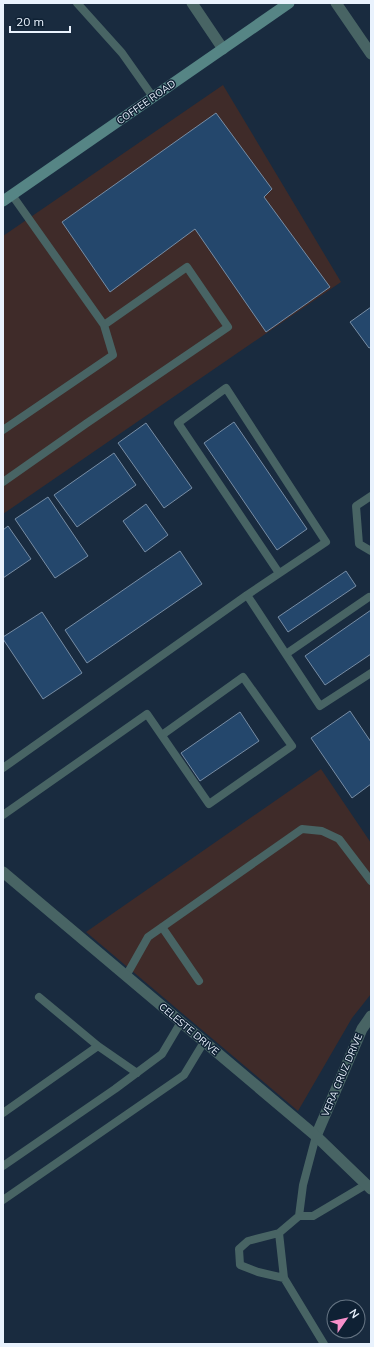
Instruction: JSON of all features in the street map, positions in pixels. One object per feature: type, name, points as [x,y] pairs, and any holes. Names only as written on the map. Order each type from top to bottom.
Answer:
[{"type":"main road","name":"COFFEE ROAD","points":[[7,198],[289,3]]},
{"type":"street","points":[[192,3],[223,49]]},
{"type":"street","points":[[336,3],[371,54]]},
{"type":"street","name":"CELESTE DRIVE","points":[[3,872],[316,1136],[369,1187]]},
{"type":"street","name":"VERA CRUZ DRIVE","points":[[316,1136],[362,1029],[371,1016]]},
{"type":"lane","points":[[77,3],[122,53],[153,97]]},
{"type":"lane","points":[[3,430],[113,355],[104,325],[7,198]]},
{"type":"lane","points":[[3,482],[228,327],[187,267],[104,325]]},
{"type":"lane","points":[[3,768],[247,595],[326,542],[226,388],[178,423],[279,573]]},
{"type":"lane","points":[[371,496],[356,506],[359,544],[371,551]]},
{"type":"lane","points":[[247,595],[320,706],[371,673]]},
{"type":"lane","points":[[286,654],[369,597]]},
{"type":"lane","points":[[3,815],[148,714],[162,735],[209,804],[292,746],[243,677],[162,735]]},
{"type":"lane","points":[[126,976],[148,937],[302,829],[322,831],[340,839],[371,881]]},
{"type":"lane","points":[[162,927],[199,981]]},
{"type":"lane","points":[[39,997],[98,1046],[137,1073]]},
{"type":"lane","points":[[3,1166],[162,1054],[181,1022]]},
{"type":"lane","points":[[3,1200],[184,1075],[204,1042]]},
{"type":"lane","points":[[3,1113],[98,1046]]},
{"type":"lane","points":[[299,1216],[303,1185],[316,1136]]},
{"type":"lane","points":[[284,1278],[258,1272],[240,1265],[239,1249],[248,1241],[279,1233],[299,1216],[313,1216],[369,1187]]},
{"type":"lane","points":[[279,1233],[284,1278],[324,1344]]},
{"type":"shaded area","points":[[223,85],[341,282],[3,514],[3,236]]},
{"type":"shaded area","points":[[321,769],[371,843],[371,994],[352,1018],[298,1111],[86,932]]},
{"type":"building","points":[[216,113],[272,189],[264,197],[330,287],[266,332],[195,229],[110,292],[62,222]]},
{"type":"building","points":[[371,307],[371,347],[369,348],[350,322]]},
{"type":"building","points":[[234,422],[307,529],[277,550],[204,443]]},
{"type":"building","points":[[146,423],[192,488],[164,508],[118,443]]},
{"type":"building","points":[[114,453],[136,485],[77,527],[54,495]]},
{"type":"building","points":[[48,497],[88,556],[55,578],[15,519]]},
{"type":"building","points":[[146,504],[168,535],[145,552],[123,521]]},
{"type":"building","points":[[8,526],[31,559],[3,578],[3,530]]},
{"type":"building","points":[[180,551],[202,584],[87,663],[65,630]]},
{"type":"building","points":[[346,571],[356,586],[288,632],[278,617]]},
{"type":"building","points":[[371,610],[371,654],[325,685],[305,656]]},
{"type":"building","points":[[42,612],[82,673],[43,699],[3,639],[3,637]]},
{"type":"building","points":[[350,711],[371,742],[371,784],[352,798],[311,738]]},
{"type":"building","points":[[240,712],[259,741],[200,781],[181,753]]}]
